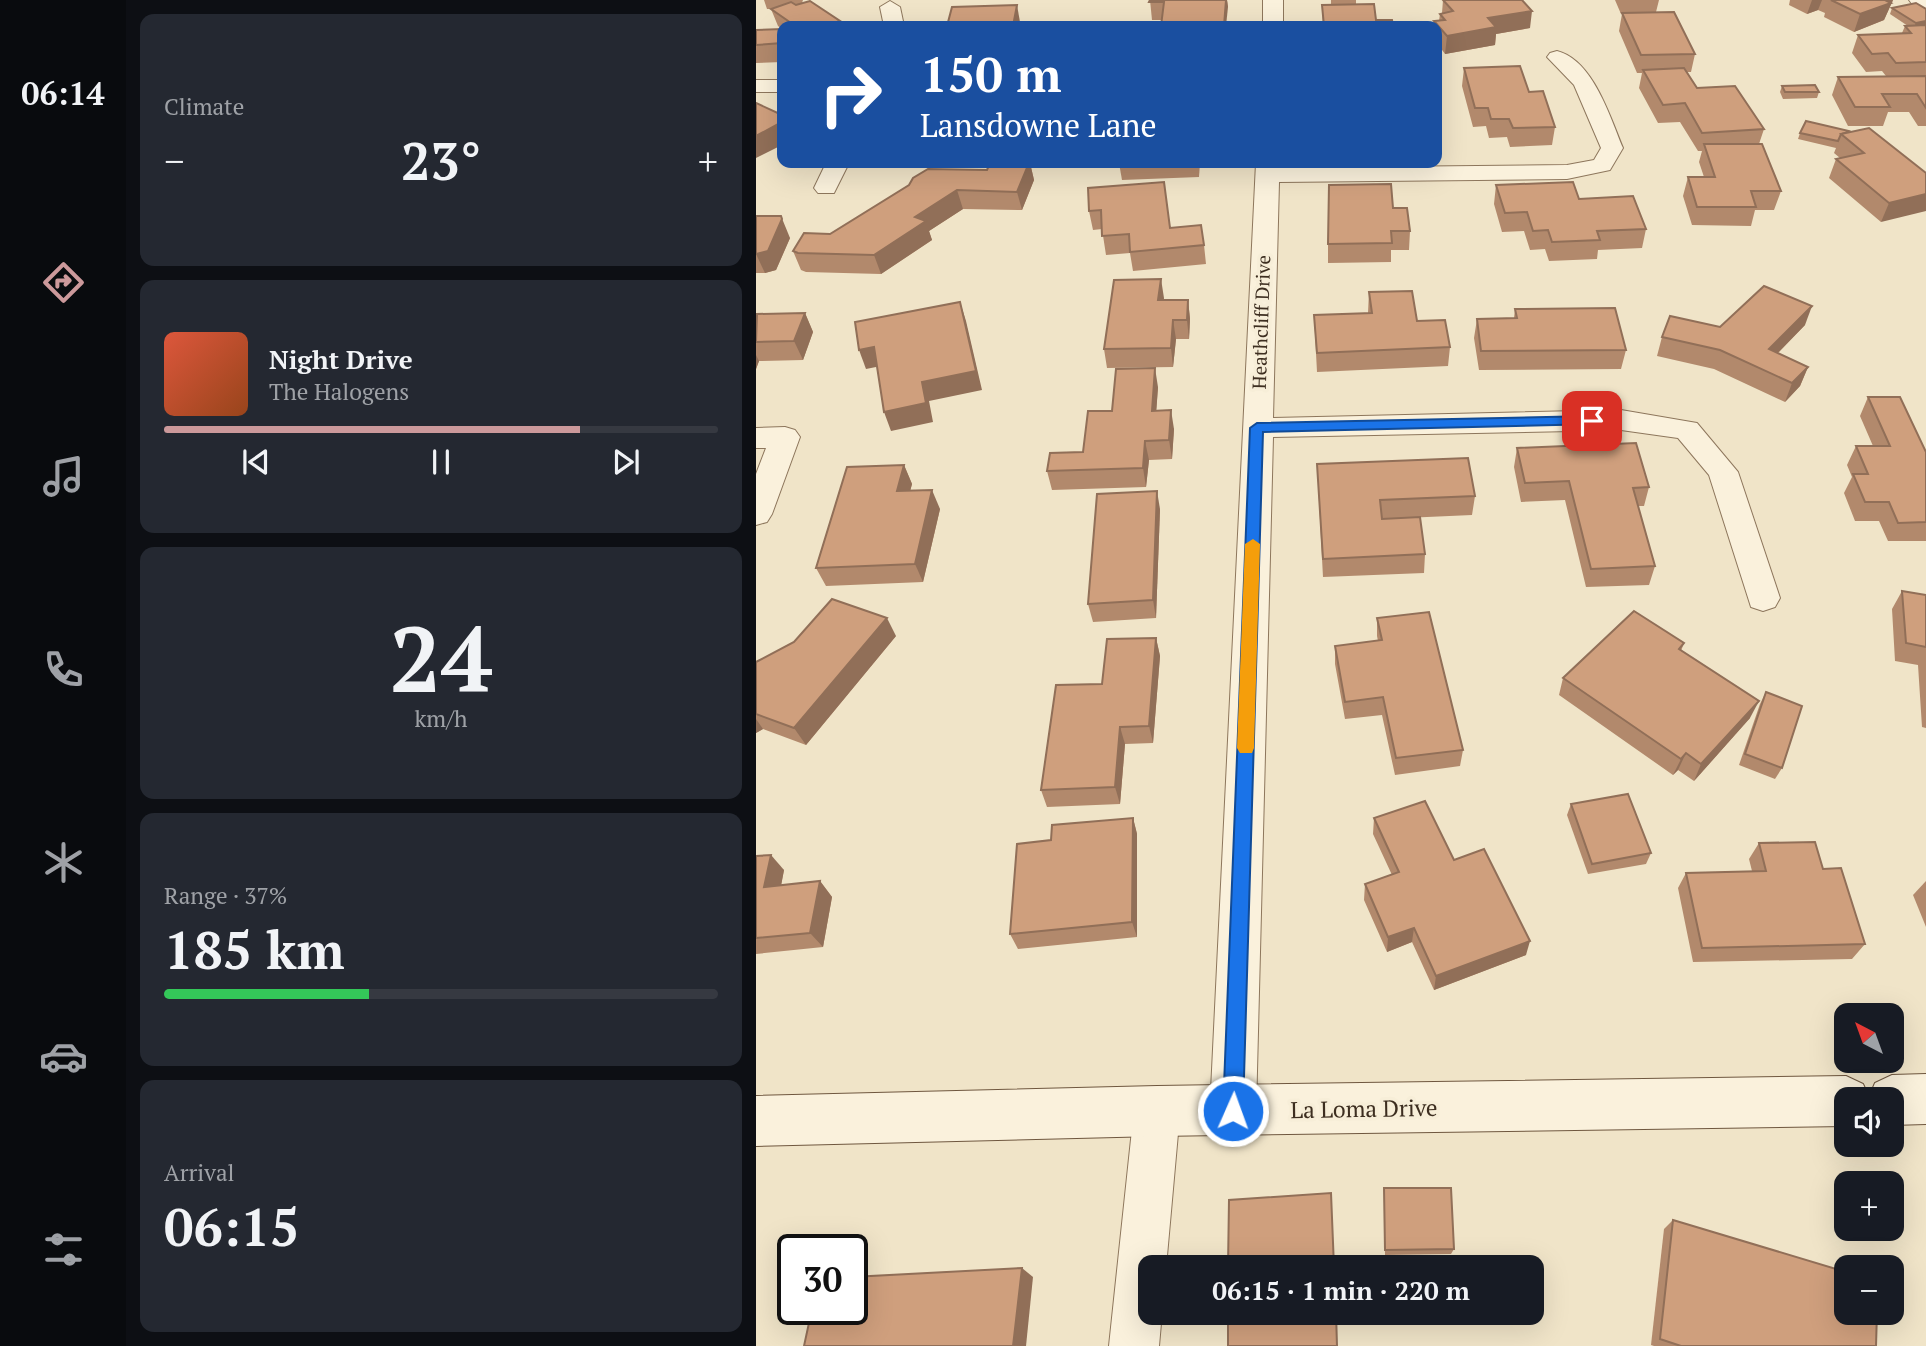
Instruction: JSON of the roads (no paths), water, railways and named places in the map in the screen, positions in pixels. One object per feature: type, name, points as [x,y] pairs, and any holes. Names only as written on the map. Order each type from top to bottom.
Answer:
[{"type":"main road","points":[[1904,1100],[1926,1099]]},
{"type":"main road","name":"La Loma Drive","points":[[756,1121],[1157,1111],[1834,1101]]},
{"type":"street","points":[[1273,0],[1273,21]]},
{"type":"street","points":[[1919,0],[1926,3]]},
{"type":"street","points":[[1268,169],[1567,172],[1602,165],[1612,148],[1584,82],[1557,57]]},
{"type":"street","points":[[756,86],[777,86]]},
{"type":"street","points":[[826,188],[835,168]]},
{"type":"street","name":"Heathcliff Drive","points":[[1233,1111],[1268,169]]},
{"type":"street","points":[[1257,428],[1620,420],[1687,430],[1723,472],[1763,598]]},
{"type":"street","points":[[756,438],[785,437],[756,514]]},
{"type":"street","points":[[1134,1346],[1157,1111]]}]
